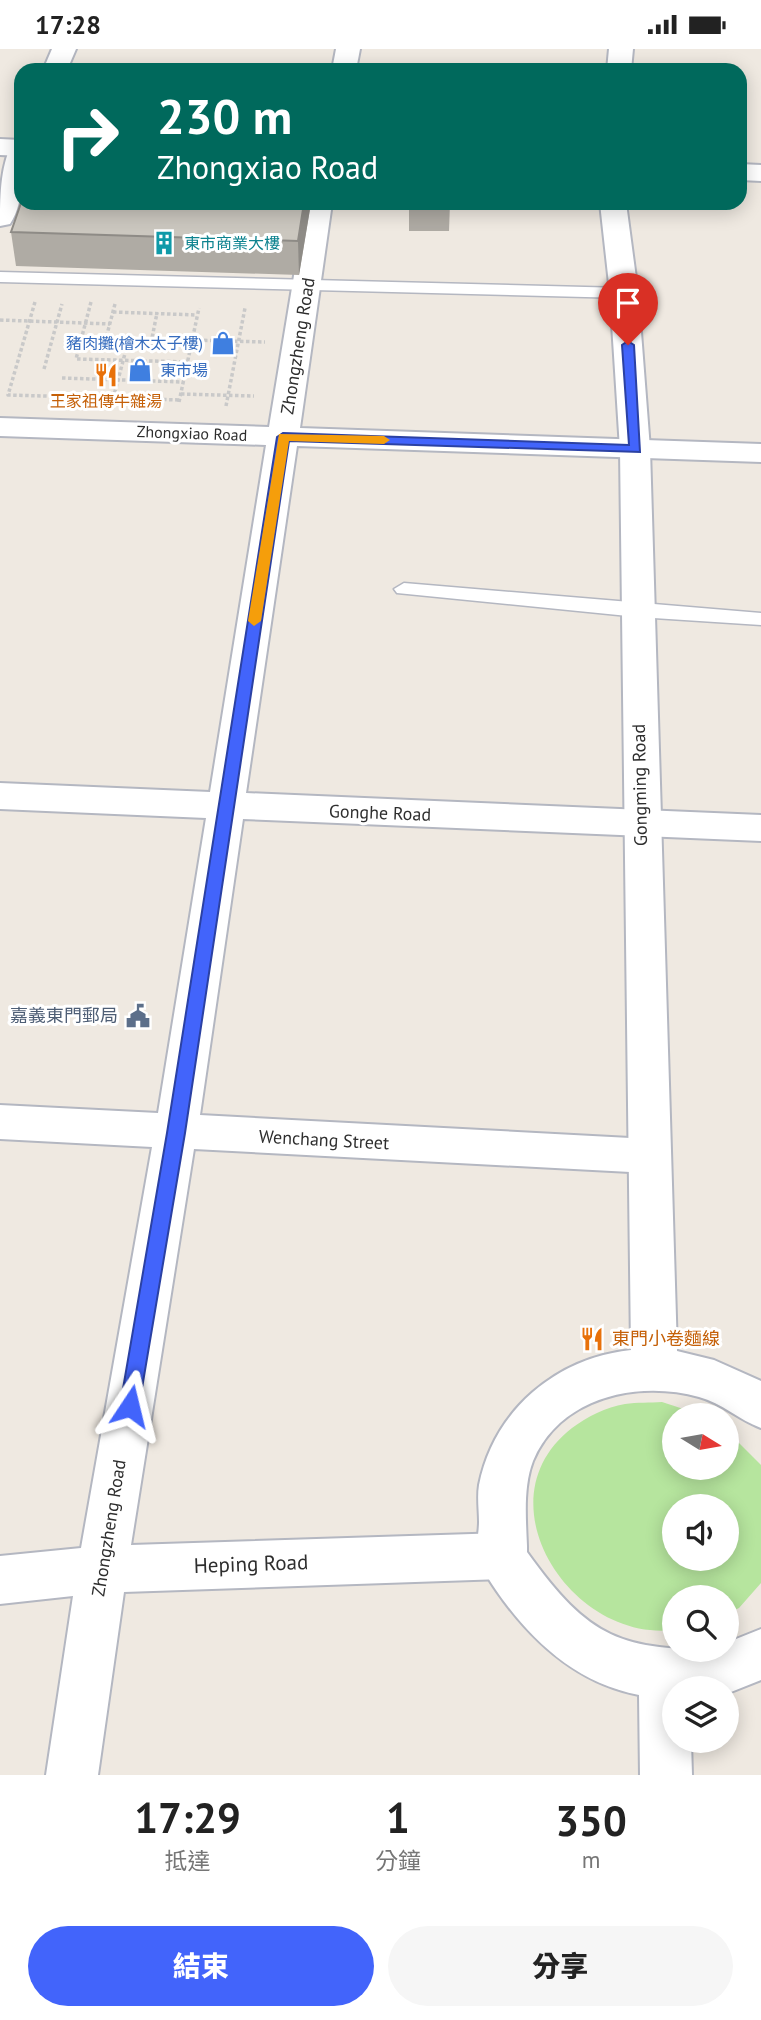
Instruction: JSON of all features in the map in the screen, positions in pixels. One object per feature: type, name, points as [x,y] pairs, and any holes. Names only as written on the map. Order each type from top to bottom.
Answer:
[{"type":"street","points":[[0,218],[14,172]]},
{"type":"street","name":"Zhongzheng Road","points":[[72,1775],[102,1569],[176,1133],[319,210]]},
{"type":"street","name":"Gongming Road","points":[[614,210],[624,293],[635,449],[654,1368]]},
{"type":"street","name":"Zhongxiao Road","points":[[0,427],[761,453]]},
{"type":"street","name":"Gonghe Road","points":[[0,796],[761,828]]},
{"type":"street","name":"Wenchang Street","points":[[0,1122],[649,1156]]},
{"type":"street","points":[[761,1408],[747,1396],[702,1376],[654,1368],[611,1373],[572,1388],[540,1412],[516,1445],[503,1485],[502,1556],[538,1609],[573,1643],[616,1665],[664,1676],[705,1675],[742,1664],[761,1654]]},
{"type":"street","name":"Heping Road","points":[[0,1580],[102,1569],[502,1556]]},
{"type":"street","points":[[666,1753],[666,1775]]},
{"type":"lane","points":[[0,277],[624,293]]},
{"type":"lane","points":[[404,589],[638,611],[761,619]]},
{"type":"path","points":[[42,278],[8,395],[180,400]]},
{"type":"path","points":[[44,369],[69,279]]},
{"type":"path","points":[[97,280],[76,359],[188,362]]},
{"type":"path","points":[[121,281],[105,342],[238,341],[298,344]]},
{"type":"path","points":[[150,343],[163,282]]},
{"type":"path","points":[[173,433],[204,283]]},
{"type":"path","points":[[220,434],[249,284]]},
{"type":"path","points":[[113,312],[197,315]]},
{"type":"path","points":[[0,320],[110,324]]},
{"type":"path","points":[[104,431],[128,342]]},
{"type":"path","points":[[62,378],[183,381]]},
{"type":"path","points":[[181,394],[290,397]]},
{"type":"green space","points":[[662,1402],[665,1403],[662,1403],[662,1481],[738,1481],[739,1443],[761,1465],[761,1583],[739,1608],[739,1585],[662,1585],[662,1629],[636,1628],[601,1614],[572,1590],[549,1561],[536,1527],[534,1492],[545,1458],[572,1428],[590,1416],[630,1403]]},
{"type":"building","points":[[19,210],[303,210],[298,241],[11,232]]},
{"type":"slow traffic","points":[[254,621],[283,437],[384,440]]},
{"type":"place","name":"東市商業大樓","points":[[164,243]]},
{"type":"place","name":"豬肉攤(檜木太子樓)","points":[[223,343]]},
{"type":"place","name":"東市場","points":[[140,370]]},
{"type":"place","name":"王家祖傳牛雜湯","points":[[106,375]]},
{"type":"place","name":"嘉義東門郵局","points":[[138,1016]]},
{"type":"place","name":"東門小卷麵線","points":[[592,1339]]},
{"type":"route","points":[[130,1406],[176,1133],[283,437],[635,449],[628,345]]}]
